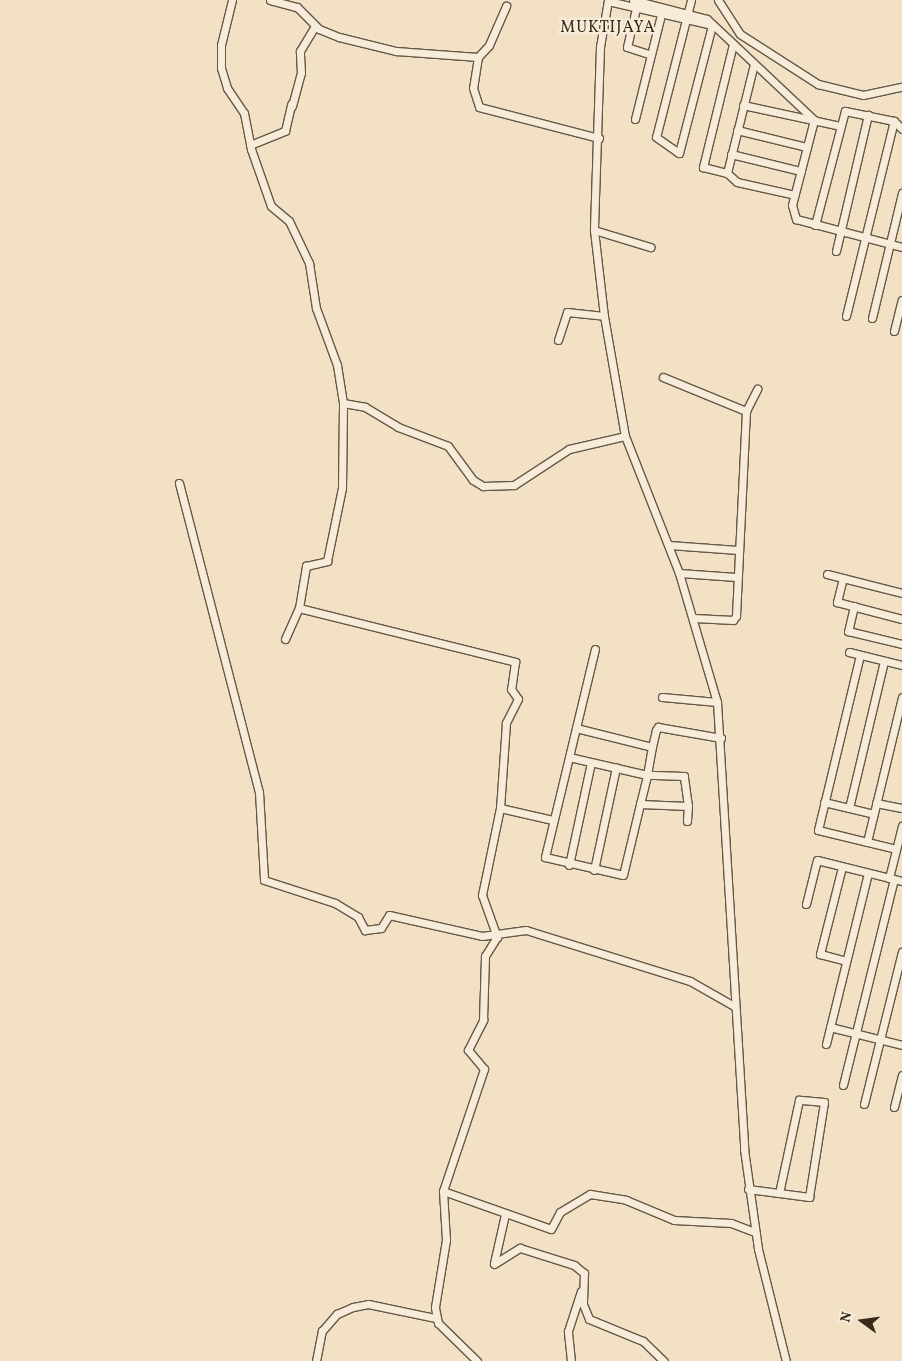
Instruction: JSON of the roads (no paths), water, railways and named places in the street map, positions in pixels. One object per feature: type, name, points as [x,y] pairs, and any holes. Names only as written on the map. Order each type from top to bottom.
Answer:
[{"type":"street","points":[[232,0],[219,59],[227,88],[244,113],[250,145],[271,206],[290,221],[309,263],[316,308],[337,365],[343,403],[339,453],[343,479],[327,561],[312,562],[304,570],[299,608],[285,639]]},
{"type":"street","points":[[270,0],[297,6],[315,26],[339,37],[396,51],[478,57]]},
{"type":"street","points":[[786,1361],[755,1232],[748,1189],[734,1006],[722,738],[717,702],[694,618],[679,573],[625,436],[604,316],[594,230],[600,138],[600,47],[608,0],[636,2],[663,8],[687,18],[707,19],[814,120]]},
{"type":"street","points":[[692,0],[656,136],[679,153],[712,25]]},
{"type":"street","points":[[718,0],[744,37],[818,84],[863,95],[902,87]]},
{"type":"street","points":[[636,2],[627,47],[651,55]]},
{"type":"street","points":[[506,6],[489,45],[478,57],[473,88],[479,107],[600,138]]},
{"type":"street","points":[[635,119],[663,8]]},
{"type":"street","points":[[250,145],[285,130],[301,73],[300,51],[315,26]]},
{"type":"street","points":[[733,44],[703,164],[727,173],[737,182],[795,196]]},
{"type":"street","points":[[727,173],[754,64]]},
{"type":"street","points":[[744,105],[840,126]]},
{"type":"street","points":[[815,225],[845,111],[894,121],[902,129]]},
{"type":"street","points":[[836,251],[868,115]]},
{"type":"street","points":[[814,120],[795,196],[796,219],[902,247]]},
{"type":"street","points":[[846,316],[894,121]]},
{"type":"street","points":[[737,130],[807,147]]},
{"type":"street","points":[[731,154],[801,171]]},
{"type":"street","points":[[872,318],[902,193]]},
{"type":"street","points":[[594,230],[650,248]]},
{"type":"street","points":[[894,331],[902,300]]},
{"type":"street","points":[[558,340],[571,310],[604,316]]},
{"type":"street","points":[[663,377],[746,411]]},
{"type":"street","points":[[694,618],[733,620],[746,411],[757,388]]},
{"type":"street","points":[[343,403],[365,407],[398,427],[448,446],[473,480],[484,486],[514,485],[569,449],[625,436]]},
{"type":"street","points":[[179,483],[259,792],[264,880],[335,903],[358,917],[366,930],[381,928],[389,915],[497,937],[526,930],[690,981],[734,1006]]},
{"type":"street","points":[[668,545],[738,550]]},
{"type":"street","points":[[679,573],[736,577]]},
{"type":"street","points":[[827,574],[902,593]]},
{"type":"street","points":[[843,578],[837,602],[902,619]]},
{"type":"street","points":[[854,606],[848,632],[902,644]]},
{"type":"street","points":[[299,608],[515,662],[511,689],[518,699],[506,723],[500,808],[482,895],[497,937]]},
{"type":"street","points":[[595,649],[545,857],[569,865],[622,875],[647,775],[652,747],[660,727],[722,738]]},
{"type":"street","points":[[849,652],[902,665]]},
{"type":"street","points":[[860,655],[818,830],[896,849]]},
{"type":"street","points":[[848,808],[884,661]]},
{"type":"street","points":[[662,697],[717,702]]},
{"type":"street","points":[[867,842],[902,698]]},
{"type":"street","points":[[576,728],[652,747]]},
{"type":"street","points":[[569,757],[647,775],[687,778],[687,821]]},
{"type":"street","points":[[569,865],[591,762]]},
{"type":"street","points":[[594,870],[616,767]]},
{"type":"street","points":[[824,802],[874,814]]},
{"type":"street","points":[[876,802],[902,808]]},
{"type":"street","points":[[640,804],[688,806]]},
{"type":"street","points":[[500,808],[553,820]]},
{"type":"street","points":[[843,1085],[902,828]]},
{"type":"street","points":[[806,904],[817,860],[902,882]]},
{"type":"street","points":[[842,867],[820,954],[846,960]]},
{"type":"street","points":[[826,1044],[868,873]]},
{"type":"street","points":[[435,1318],[447,1230],[443,1191],[484,1069],[468,1050],[483,1020],[485,956],[497,937]]},
{"type":"street","points":[[864,1104],[902,952]]},
{"type":"street","points":[[830,1027],[902,1045]]},
{"type":"street","points":[[894,1107],[902,1076]]},
{"type":"street","points":[[748,1189],[809,1196],[824,1102],[799,1100],[779,1192]]},
{"type":"street","points":[[443,1191],[551,1229],[560,1212],[574,1200],[596,1194],[674,1220],[731,1223],[755,1232]]},
{"type":"street","points":[[505,1214],[494,1264],[511,1249],[520,1248],[574,1265],[584,1276],[583,1304],[589,1319],[643,1341],[664,1361]]},
{"type":"street","points":[[571,1361],[568,1331],[584,1276]]},
{"type":"street","points":[[316,1361],[322,1331],[337,1314],[353,1306],[368,1304],[435,1318],[477,1361]]},
{"type":"district","name":"MUKTIJAYA","points":[[608,28]]}]
